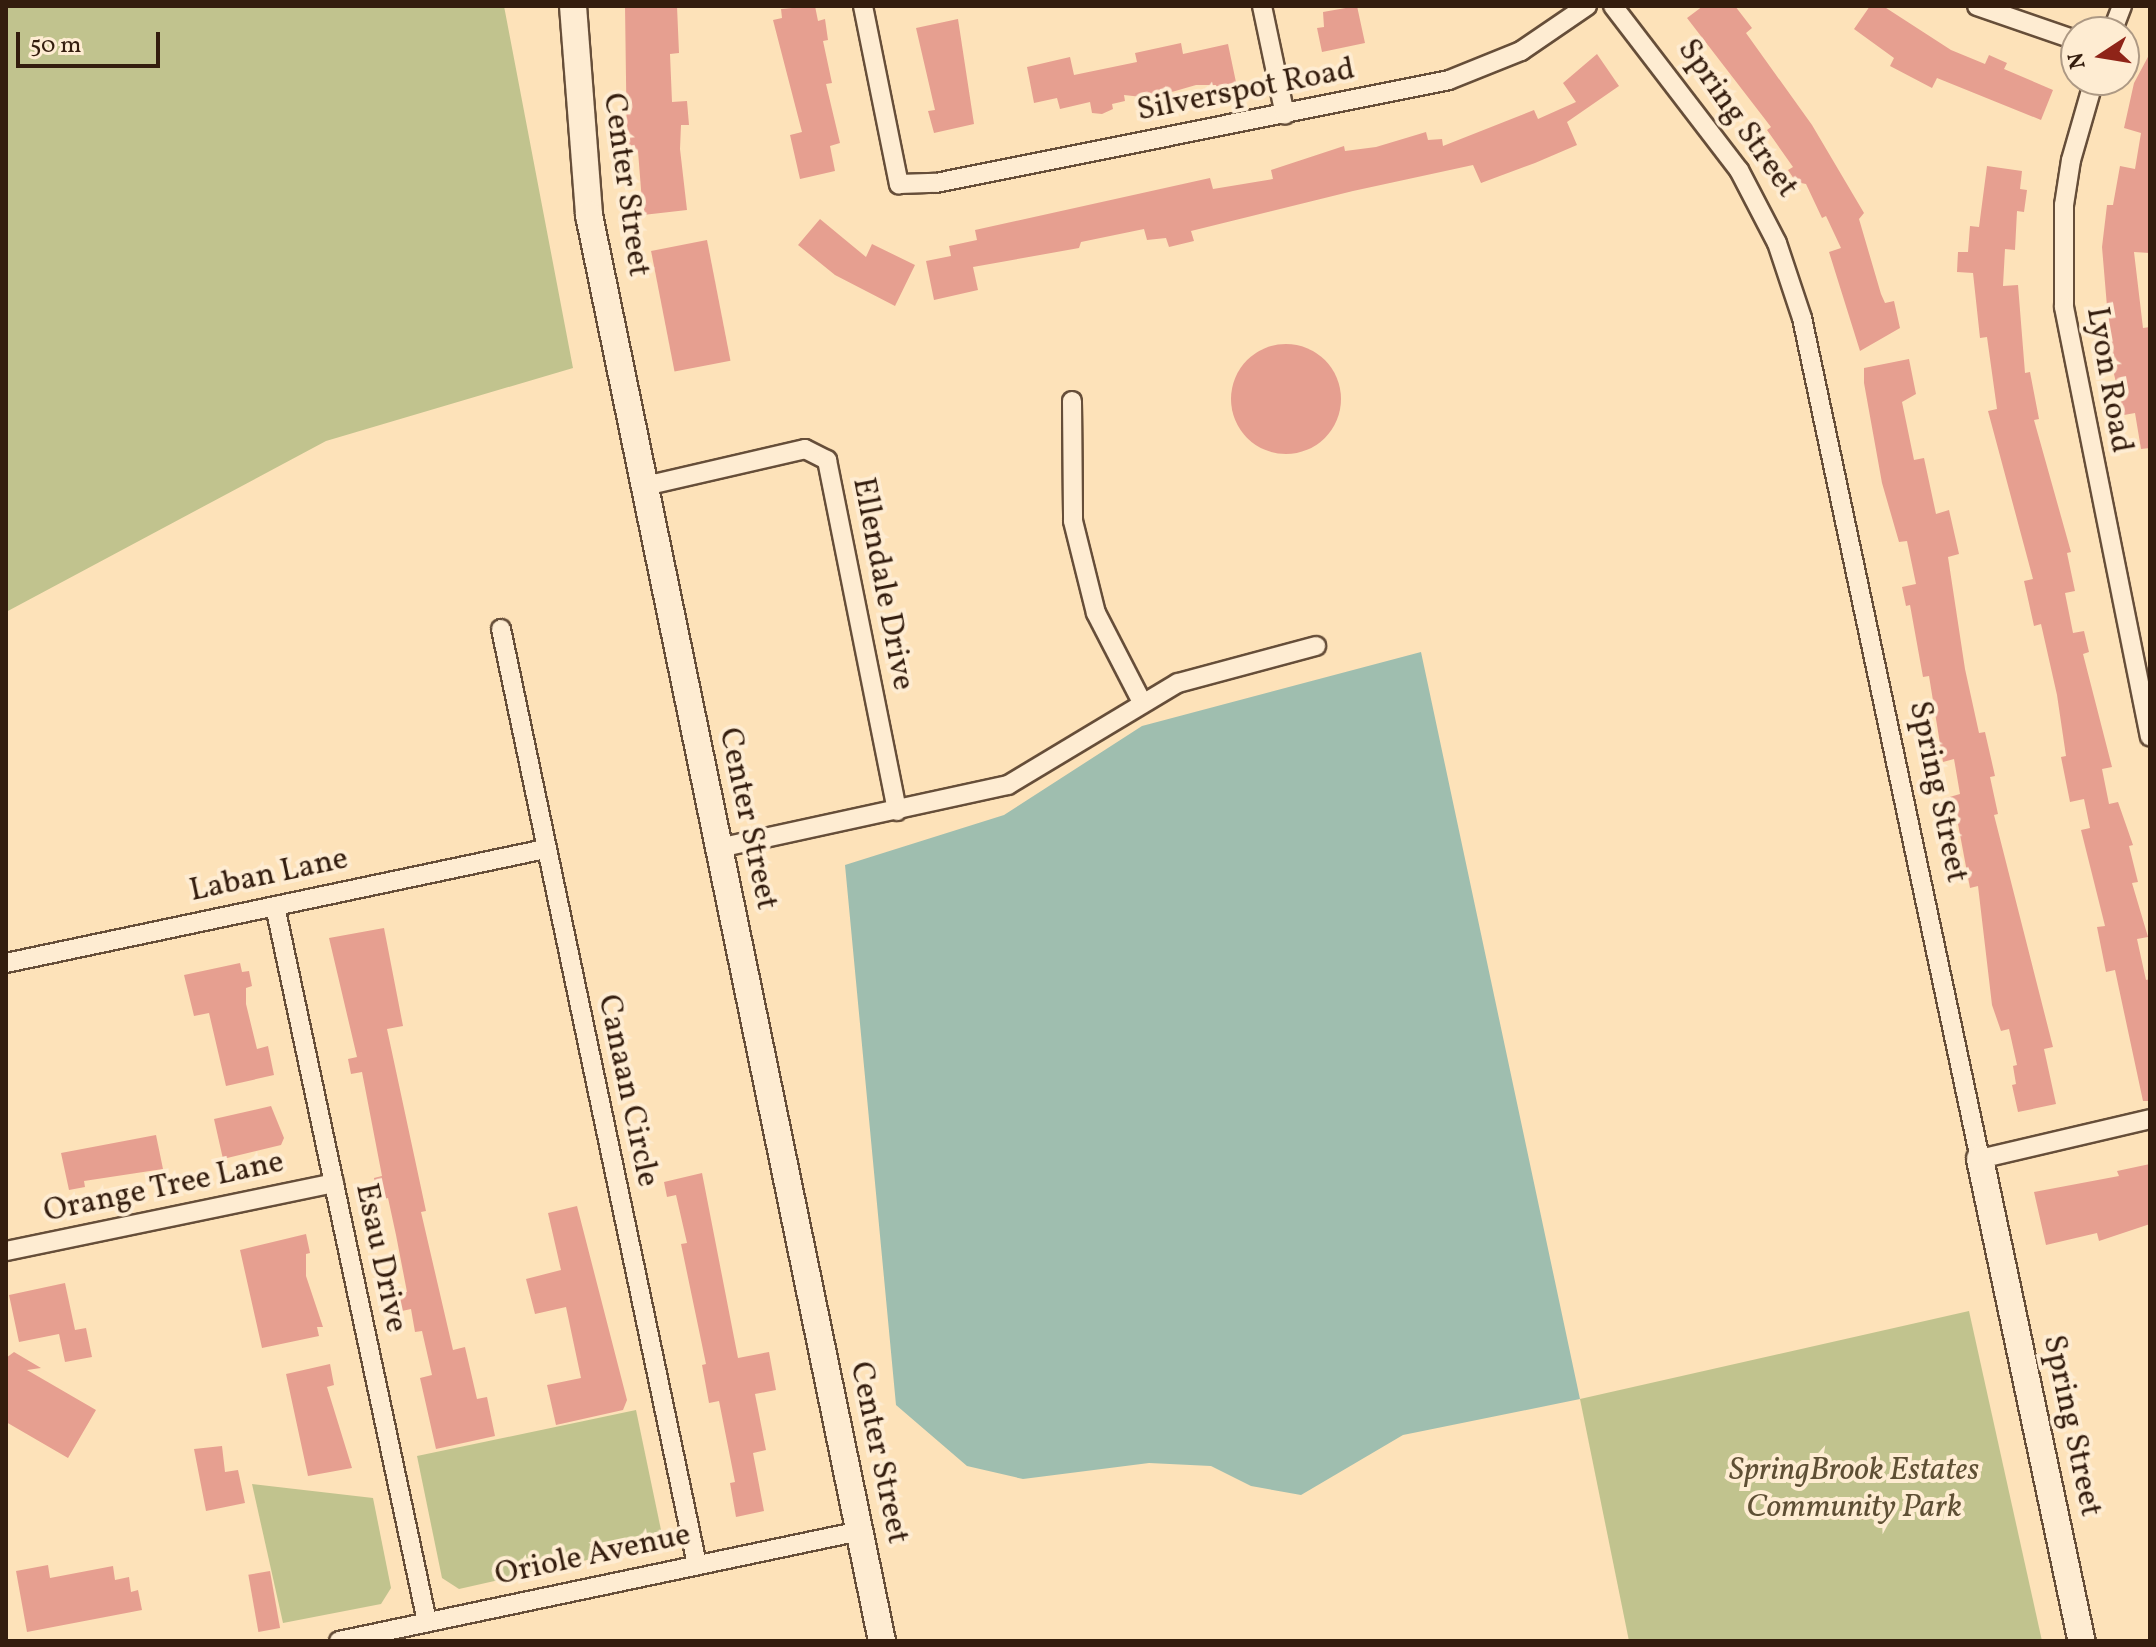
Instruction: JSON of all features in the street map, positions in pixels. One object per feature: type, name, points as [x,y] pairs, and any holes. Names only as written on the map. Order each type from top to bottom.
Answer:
[{"type":"street","name":"Center Street","points":[[573,6],[589,215],[882,1641]]},
{"type":"street","name":"Silverspot Road","points":[[863,6],[899,184],[936,183],[1285,115],[1483,69],[1521,51],[1587,6]]},
{"type":"street","points":[[1262,6],[1285,115]]},
{"type":"street","name":"Spring Street","points":[[1613,6],[1714,134],[1754,194],[1777,243],[1802,318],[2082,1641]]},
{"type":"street","points":[[1977,6],[2060,35]]},
{"type":"street","name":"Lyon Road","points":[[2089,96],[2071,160],[2064,205],[2064,307],[2150,736]]},
{"type":"street","points":[[1072,401],[1073,521],[1096,613],[1142,702]]},
{"type":"street","name":"Ellendale Drive","points":[[645,486],[805,449],[827,460],[897,811]]},
{"type":"street","name":"Canaan Circle","points":[[501,629],[697,1565]]},
{"type":"street","points":[[719,848],[1008,785],[1178,683],[1316,646]]},
{"type":"street","name":"Laban Lane","points":[[6,963],[545,849]]},
{"type":"street","name":"Esau Drive","points":[[275,906],[427,1622]]},
{"type":"street","points":[[1980,1159],[2150,1119]]},
{"type":"street","name":"Orange Tree Lane","points":[[6,1251],[334,1183]]},
{"type":"street","name":"Oriole Avenue","points":[[339,1641],[860,1531]]},
{"type":"green space","points":[[6,6],[504,6],[573,368],[326,441],[6,612]]},
{"type":"green space","name":"SpringBrook Estates Community Park","points":[[1969,1311],[2042,1641],[1629,1641],[1580,1399]]},
{"type":"green space","points":[[636,1410],[661,1530],[645,1547],[459,1589],[442,1578],[417,1456]]},
{"type":"green space","points":[[252,1484],[373,1498],[391,1588],[381,1604],[283,1623]]},
{"type":"shaded area","points":[[1421,652],[1580,1399],[1403,1435],[1301,1495],[1251,1486],[1211,1466],[1149,1463],[1023,1479],[967,1466],[896,1405],[845,865],[1004,815],[1142,726]]},
{"type":"building","points":[[625,6],[677,6],[679,53],[670,54],[672,102],[687,101],[689,125],[681,125],[680,149],[687,210],[643,215],[638,151],[627,152]]},
{"type":"building","points":[[815,6],[818,21],[825,19],[828,40],[823,41],[832,83],[826,84],[840,143],[830,146],[835,171],[800,179],[790,135],[802,132],[773,20],[782,18],[781,9]]},
{"type":"building","points":[[1357,6],[1365,43],[1322,52],[1317,28],[1324,27],[1323,12]]},
{"type":"building","points":[[1703,6],[1735,6],[1752,28],[1746,33],[1812,125],[1864,213],[1859,219],[1881,294],[1885,303],[1894,301],[1900,328],[1860,351],[1829,252],[1841,248],[1806,184],[1796,182],[1788,170],[1793,167],[1767,130],[1771,127],[1687,18]]},
{"type":"building","points":[[1870,6],[1883,6],[1951,50],[1985,64],[1989,55],[2007,63],[2004,69],[2053,90],[2041,120],[1937,78],[1932,88],[1890,66],[1894,58],[1854,29]]},
{"type":"building","points":[[958,19],[974,124],[934,133],[928,111],[935,110],[916,28]]},
{"type":"building","points":[[1181,43],[1183,54],[1228,44],[1237,87],[1217,91],[1216,85],[1196,85],[1151,98],[1124,95],[1125,101],[1112,104],[1113,109],[1102,114],[1092,113],[1090,102],[1060,109],[1057,98],[1034,103],[1027,67],[1070,57],[1074,75],[1137,62],[1135,53]]},
{"type":"building","points":[[1597,54],[1619,86],[1567,122],[1577,145],[1535,163],[1481,183],[1473,165],[1353,191],[1191,231],[1194,241],[1169,247],[1166,238],[1147,240],[1144,229],[1081,242],[1079,248],[973,267],[978,290],[934,300],[926,261],[951,256],[949,246],[977,240],[975,230],[1210,178],[1213,189],[1273,179],[1271,170],[1344,146],[1345,151],[1376,147],[1426,132],[1428,140],[1442,139],[1443,146],[1534,110],[1538,119],[1576,102],[1563,83]]},
{"type":"building","points":[[2149,55],[2150,253],[2134,252],[2143,328],[2150,327],[2150,448],[2141,449],[2135,413],[2124,415],[2112,366],[2102,247],[2107,205],[2113,205],[2120,166],[2135,169],[2141,133],[2124,128],[2131,96],[2140,96],[2140,72]]},
{"type":"building","points":[[1987,166],[2022,171],[2020,189],[2027,190],[2024,212],[2017,211],[2015,250],[2005,249],[2003,286],[2018,285],[2025,373],[2030,372],[2039,419],[2034,420],[2071,552],[2067,553],[2075,591],[2065,593],[2073,633],[2084,631],[2089,652],[2083,654],[2112,767],[2102,769],[2109,804],[2118,802],[2133,845],[2129,846],[2138,882],[2132,883],[2148,937],[2137,939],[2146,980],[2150,979],[2150,1101],[2143,1101],[2115,970],[2106,972],[2097,927],[2105,926],[2081,830],[2090,828],[2084,799],[2070,802],[2061,757],[2066,756],[2057,695],[2041,624],[2034,626],[2024,581],[2033,579],[1988,411],[1997,409],[1987,337],[1980,338],[1973,273],[1957,272],[1958,252],[1968,252],[1970,226],[1979,227]]},
{"type":"building","points":[[820,219],[866,257],[872,244],[915,265],[895,306],[835,275],[798,245]]},
{"type":"building","points":[[707,240],[730,361],[675,372],[651,251]]},
{"type":"building","points":[[1286,344],[1307,348],[1325,360],[1337,378],[1341,399],[1337,420],[1325,438],[1307,450],[1286,454],[1265,450],[1247,438],[1235,420],[1231,399],[1235,378],[1247,360],[1265,348]]},
{"type":"building","points":[[1909,359],[1916,394],[1902,402],[1914,460],[1924,458],[1936,514],[1949,510],[1959,554],[1948,557],[1965,669],[1979,733],[1985,732],[1995,776],[1990,777],[1998,814],[1994,815],[2053,1047],[2044,1049],[2056,1104],[2018,1112],[2012,1085],[2016,1084],[2013,1066],[2017,1065],[2009,1029],[2001,1031],[1992,1005],[1978,886],[1970,888],[1958,824],[1952,825],[1946,798],[1960,794],[1954,759],[1943,762],[1929,676],[1923,677],[1910,605],[1906,606],[1902,587],[1916,584],[1907,541],[1899,542],[1882,483],[1864,383],[1864,368]]},
{"type":"building","points":[[384,928],[403,1026],[387,1029],[426,1211],[421,1212],[453,1350],[465,1347],[477,1399],[487,1397],[495,1436],[436,1449],[420,1378],[432,1375],[422,1331],[415,1332],[411,1309],[402,1311],[398,1293],[407,1292],[396,1235],[388,1198],[378,1201],[374,1178],[382,1176],[362,1072],[351,1074],[348,1059],[357,1057],[329,938]]},
{"type":"building","points":[[240,963],[242,972],[249,971],[252,986],[246,988],[246,1004],[257,1049],[268,1046],[274,1075],[226,1086],[209,1013],[194,1016],[184,975]]},
{"type":"building","points":[[271,1106],[284,1138],[281,1145],[223,1159],[214,1119]]},
{"type":"building","points":[[156,1135],[163,1169],[84,1181],[85,1187],[69,1190],[61,1153]]},
{"type":"building","points":[[2150,1164],[2150,1224],[2099,1241],[2097,1233],[2046,1245],[2034,1192],[2119,1176],[2117,1171]]},
{"type":"building","points":[[702,1173],[738,1358],[769,1352],[776,1390],[755,1394],[766,1450],[753,1453],[764,1511],[736,1517],[730,1483],[735,1482],[719,1401],[709,1403],[702,1365],[706,1364],[681,1244],[687,1243],[676,1195],[667,1197],[664,1182]]},
{"type":"building","points":[[577,1206],[627,1400],[623,1410],[556,1425],[547,1385],[581,1378],[566,1307],[535,1314],[526,1279],[561,1270],[548,1213]]},
{"type":"building","points":[[306,1234],[310,1253],[306,1254],[306,1276],[323,1327],[317,1327],[319,1336],[262,1348],[240,1250]]},
{"type":"building","points":[[65,1283],[75,1330],[86,1328],[92,1357],[65,1362],[59,1334],[19,1342],[9,1295]]},
{"type":"building","points":[[14,1352],[41,1368],[27,1370],[96,1410],[68,1458],[6,1422],[6,1358]]},
{"type":"building","points":[[330,1364],[334,1385],[327,1387],[352,1468],[308,1476],[286,1374]]},
{"type":"building","points":[[222,1446],[225,1472],[238,1470],[245,1503],[206,1511],[194,1449]]},
{"type":"building","points":[[48,1565],[50,1578],[113,1566],[115,1580],[129,1577],[131,1592],[138,1590],[142,1610],[27,1632],[16,1571]]},
{"type":"building","points":[[270,1571],[280,1628],[258,1632],[248,1575]]}]
